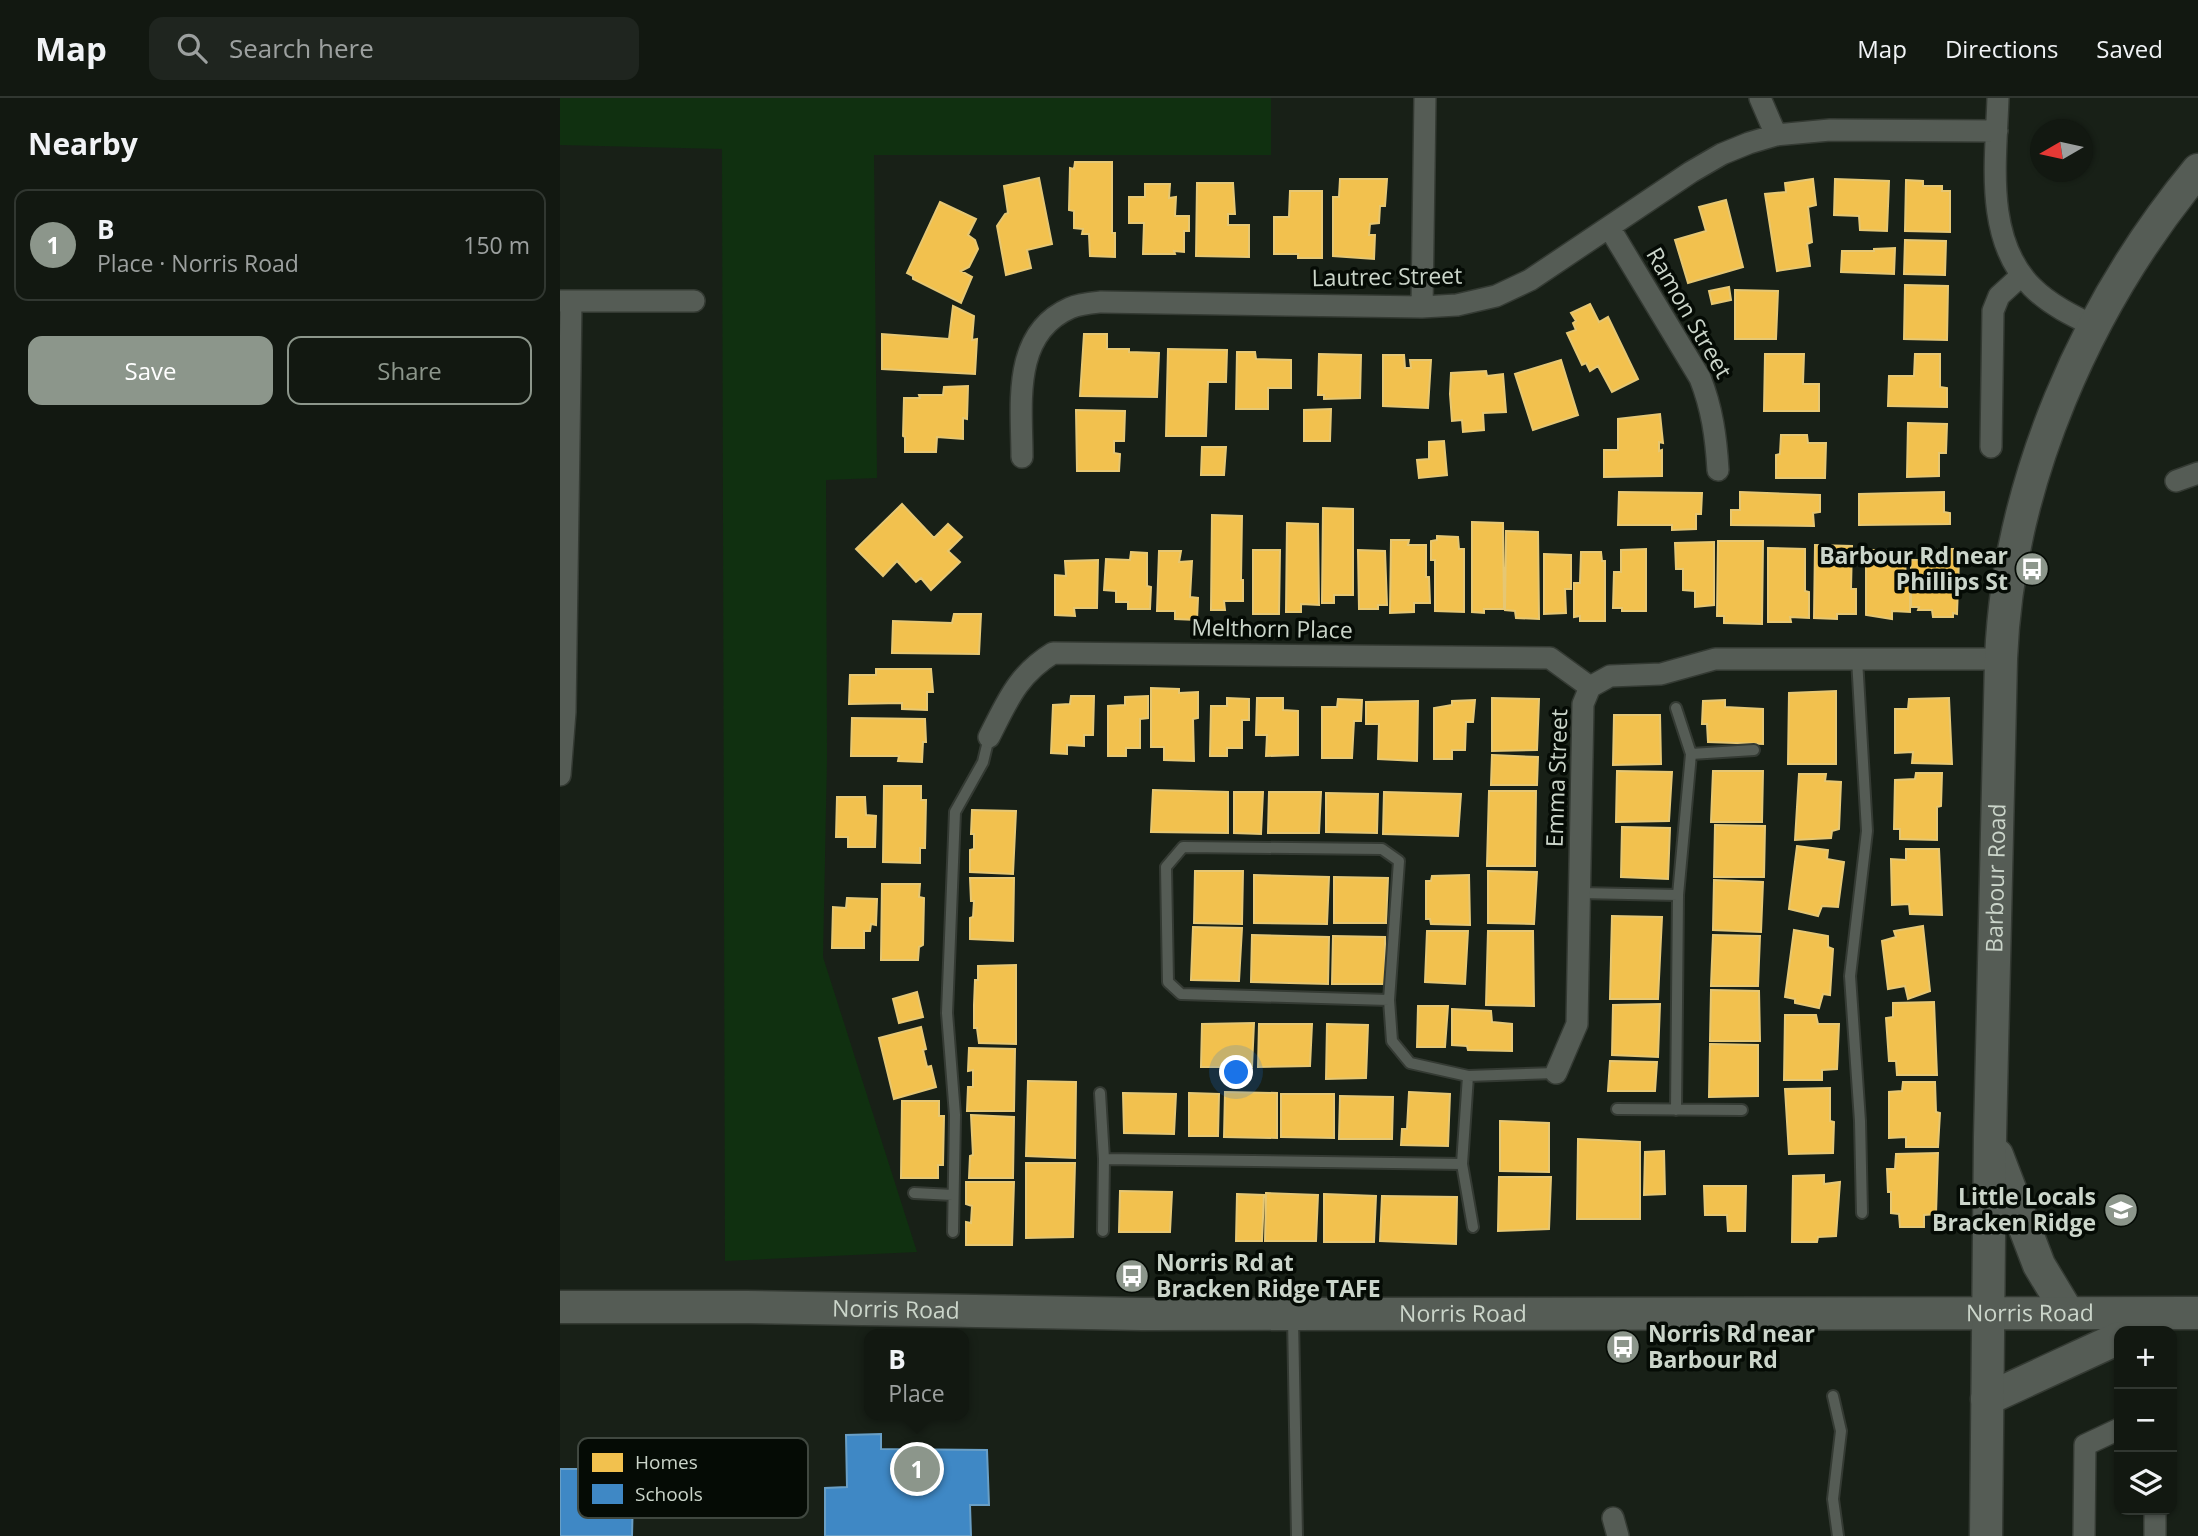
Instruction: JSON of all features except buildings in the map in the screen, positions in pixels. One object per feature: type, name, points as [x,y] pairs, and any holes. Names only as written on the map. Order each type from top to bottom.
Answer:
[{"type":"main road","name":"Barbour Road","points":[[1986,1536],[1990,1138],[2001,659],[2007,583],[2021,517],[2043,447],[2095,327],[2144,243],[2198,170]]},
{"type":"main road","points":[[1990,1138],[2039,1265],[2068,1313]]},
{"type":"main road","name":"Norris Road","points":[[560,1307],[1293,1315],[2185,1313]]},
{"type":"main road","points":[[2148,1326],[2185,1313]]},
{"type":"main road","points":[[1987,1399],[2114,1340]]},
{"type":"street","points":[[1422,307],[1425,98]]},
{"type":"street","points":[[1760,98],[1776,135]]},
{"type":"street","points":[[1997,98],[1997,199],[2000,228],[2010,254],[2033,288],[2056,306],[2095,327]]},
{"type":"street","name":"Lautrec Street","points":[[1022,457],[1022,380],[1025,358],[1034,339],[1053,318],[1071,307],[1101,302],[1422,307],[1457,305],[1496,296],[1530,280],[1722,154],[1776,135],[1830,130],[1997,131]]},
{"type":"street","name":"Ramon Street","points":[[1609,227],[1700,378],[1712,413],[1718,470]]},
{"type":"street","points":[[1991,447],[1993,311],[1999,296],[2022,275]]},
{"type":"street","points":[[560,775],[565,712],[565,301],[694,301]]},
{"type":"street","points":[[2176,481],[2198,473]]},
{"type":"street","name":"Melthorn Place","points":[[989,737],[1019,681],[1053,653],[1550,659],[1590,687]]},
{"type":"street","name":"Emma Street","points":[[1556,1073],[1577,1024],[1583,704],[1590,687],[1610,676],[1661,674],[1715,659],[2001,659]]},
{"type":"street","points":[[2084,1536],[2085,1445],[2114,1431]]},
{"type":"street","points":[[2155,1515],[2155,1536]]},
{"type":"lane","points":[[1857,659],[1867,831],[1850,976],[1860,1121],[1862,1213]]},
{"type":"lane","points":[[1676,708],[1691,754],[1678,895],[1676,1110]]},
{"type":"lane","points":[[953,1232],[955,1115],[947,1013],[955,812],[983,762],[989,737]]},
{"type":"lane","points":[[1691,754],[1754,750]]},
{"type":"lane","points":[[1389,1000],[1181,994],[1168,982],[1166,867],[1183,847],[1382,849],[1398,861],[1389,1000],[1392,1041],[1410,1063],[1468,1076],[1556,1073]]},
{"type":"lane","points":[[1579,893],[1678,895]]},
{"type":"lane","points":[[1468,1076],[1462,1164],[1473,1227]]},
{"type":"lane","points":[[1100,1093],[1104,1159],[1102,1231]]},
{"type":"lane","points":[[1617,1109],[1742,1110]]},
{"type":"lane","points":[[1104,1159],[1462,1164]]},
{"type":"lane","points":[[914,1193],[953,1195]]},
{"type":"lane","points":[[1293,1315],[1297,1536]]},
{"type":"lane","points":[[1833,1396],[1841,1431],[1833,1499],[1838,1536]]},
{"type":"green space","points":[[560,98],[1271,98],[1271,155],[874,155],[877,478],[826,480],[827,758],[823,957],[917,1252],[725,1261],[722,149],[560,145]]},
{"type":"place","name":"Barbour Rd near Phillips St","points":[[2032,569]]},
{"type":"place","name":"Little Locals Bracken Ridge","points":[[2121,1210]]},
{"type":"place","name":"Norris Rd at Bracken Ridge TAFE","points":[[1132,1276]]},
{"type":"place","name":"Norris Rd near Barbour Rd","points":[[1623,1347]]},
{"type":"place","name":"B","points":[[917,1469]]}]
